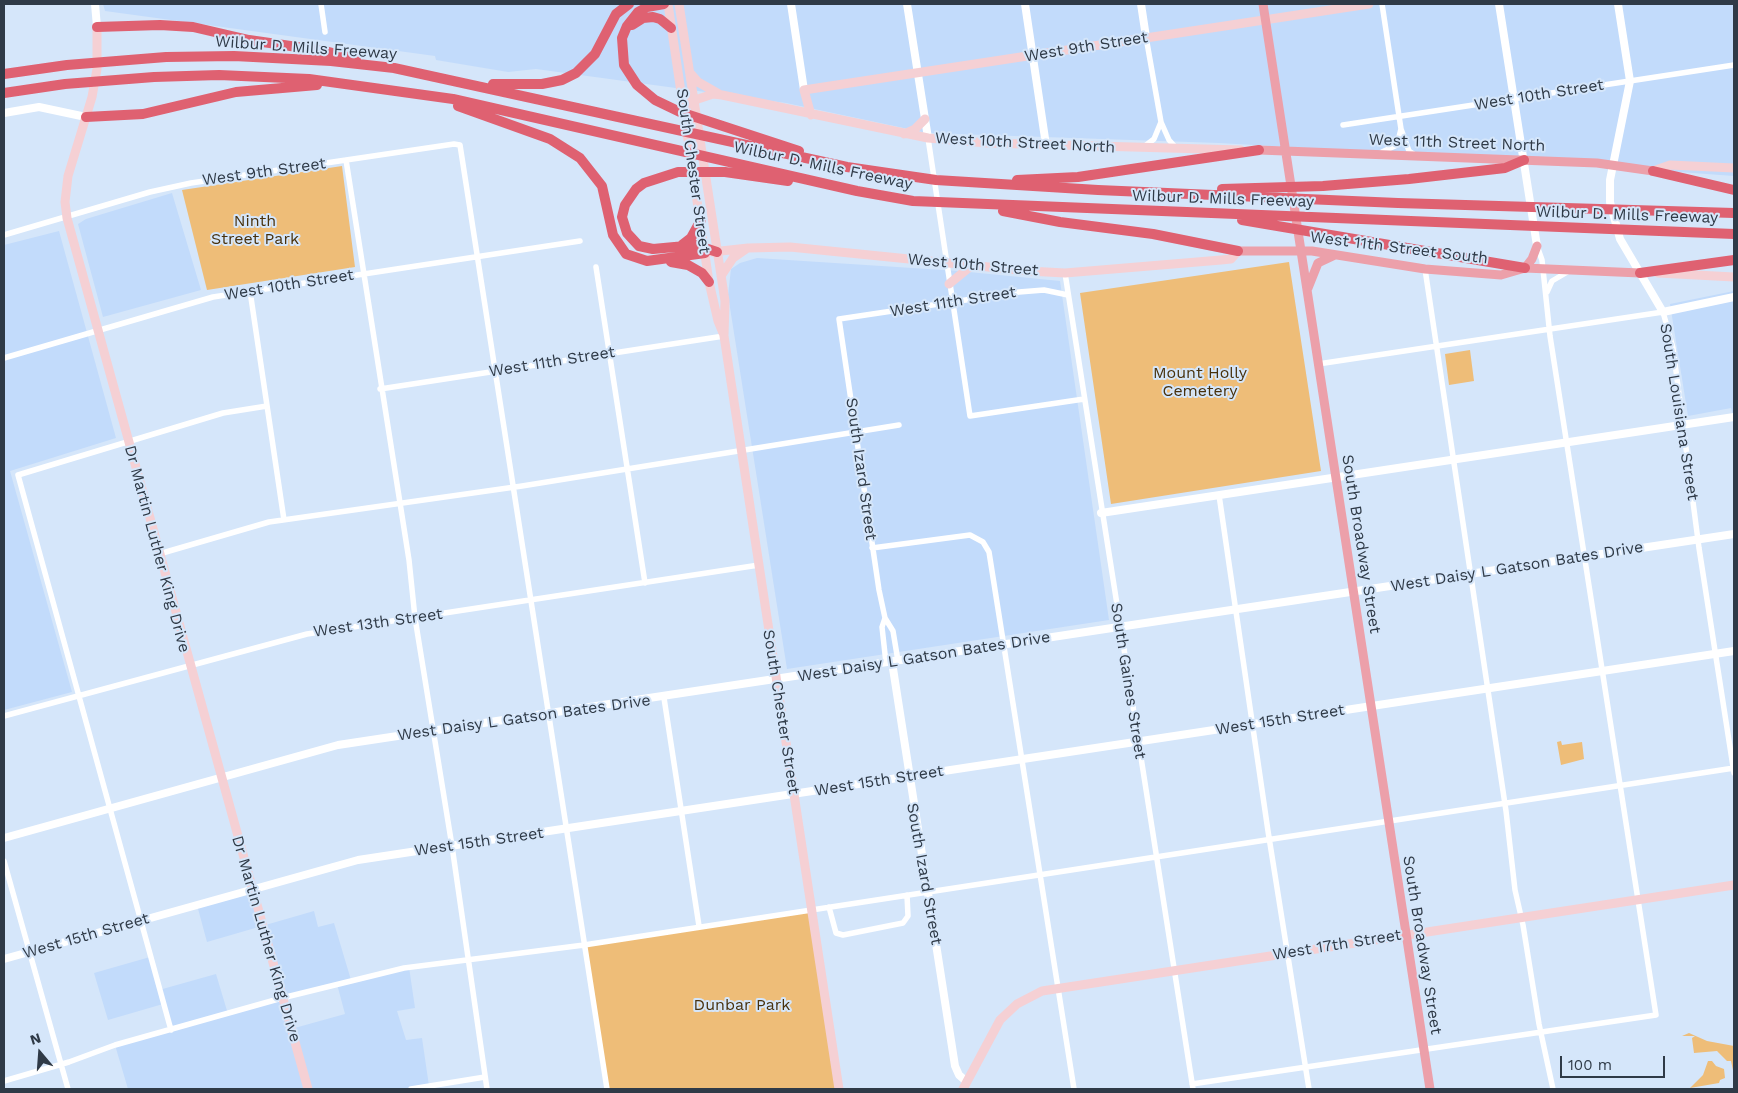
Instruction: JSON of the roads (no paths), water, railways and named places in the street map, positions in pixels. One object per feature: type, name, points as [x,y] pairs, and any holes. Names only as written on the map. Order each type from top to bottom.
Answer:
[{"type":"highway","points":[[466,82],[532,85],[567,78],[580,70],[591,59],[610,21],[629,4]]},
{"type":"highway","points":[[664,4],[648,7],[638,12],[624,32],[621,49],[627,71],[637,85],[656,100],[680,112],[847,167]]},
{"type":"highway","points":[[624,32],[643,18],[660,19],[671,28]]},
{"type":"highway","points":[[97,26],[160,25],[193,27],[249,40],[325,51],[394,68]]},
{"type":"highway","name":"Wilbur D. Mills Freeway","points":[[4,74],[109,60],[192,56],[322,61],[394,68],[466,82],[847,167],[969,183],[1398,203],[1734,213]]},
{"type":"highway","name":"Wilbur D. Mills Freeway","points":[[4,93],[65,84],[169,76],[254,76],[346,83],[422,94],[858,192],[913,201],[970,205],[1734,234]]},
{"type":"highway","points":[[86,117],[143,114],[218,96],[262,88],[346,83]]},
{"type":"highway","points":[[422,94],[517,126],[550,139],[570,150],[588,166],[602,186],[607,200],[613,235],[622,251],[640,260],[688,265],[702,274],[709,282]]},
{"type":"highway","points":[[969,183],[1078,177],[1259,150]]},
{"type":"highway","points":[[1146,192],[1343,185],[1478,172],[1505,168],[1524,160]]},
{"type":"highway","points":[[717,252],[682,245],[646,248],[635,244],[629,237],[623,222],[623,208],[630,196],[639,187],[667,174],[706,171],[858,192]]},
{"type":"highway","points":[[1653,172],[1734,190]]},
{"type":"highway","points":[[970,205],[1060,222],[1128,230],[1238,250]]},
{"type":"highway","points":[[1214,214],[1281,228],[1525,268]]},
{"type":"highway","points":[[682,245],[691,238],[701,220]]},
{"type":"highway","points":[[658,261],[704,250]]},
{"type":"highway","points":[[1640,273],[1734,260]]},
{"type":"main road","name":"South Chester Street","points":[[668,4],[671,28],[708,191],[725,301],[724,336],[839,1089]]},
{"type":"main road","name":"South Chester Street","points":[[679,4],[691,74],[689,103],[704,250],[718,321],[724,336]]},
{"type":"main road","name":"South Broadway Street","points":[[1263,4],[1369,707],[1430,1089]]},
{"type":"main road","name":"West 9th Street","points":[[804,90],[1369,4]]},
{"type":"main road","name":"Dr Martin Luther King Drive","points":[[97,26],[97,69],[92,97],[68,176],[65,202],[67,218],[127,441],[308,1089]]},
{"type":"main road","points":[[691,74],[698,82],[722,95]]},
{"type":"main road","points":[[689,103],[713,94],[793,111],[801,102],[804,90]]},
{"type":"main road","points":[[804,90],[811,115]]},
{"type":"main road","name":"West 10th Street North","points":[[793,111],[928,138],[1046,145],[1259,150]]},
{"type":"main road","points":[[904,134],[915,129],[925,119]]},
{"type":"main road","name":"West 11th Street North","points":[[1259,150],[1524,160],[1612,165],[1653,172]]},
{"type":"main road","points":[[1653,172],[1670,165],[1734,168]]},
{"type":"main road","points":[[1525,268],[1532,259],[1537,246]]},
{"type":"main road","name":"West 10th Street","points":[[717,252],[748,248],[790,247],[971,266],[1065,273],[1231,259],[1238,250]]},
{"type":"main road","points":[[721,276],[733,258],[748,248]]},
{"type":"main road","name":"West 11th Street South","points":[[1238,250],[1268,252],[1301,250],[1340,254],[1425,269],[1501,276],[1525,268],[1734,277]]},
{"type":"main road","points":[[1307,291],[1318,262],[1327,257],[1340,254]]},
{"type":"main road","points":[[949,284],[962,271],[971,266]]},
{"type":"main road","name":"West 17th Street","points":[[965,1085],[994,1029],[1008,1010],[1030,996],[1058,988],[1734,886]]},
{"type":"street","name":"Dr Martin Luther King Drive","points":[[95,4],[97,26]]},
{"type":"street","points":[[321,4],[325,32]]},
{"type":"street","points":[[791,4],[804,90]]},
{"type":"street","points":[[907,4],[970,416],[1084,399]]},
{"type":"street","points":[[1025,4],[1046,145]]},
{"type":"street","points":[[1141,4],[1161,122],[1169,140],[1177,149]]},
{"type":"street","points":[[1382,4],[1401,129],[1409,151],[1417,156]]},
{"type":"street","points":[[1193,1086],[1306,1067],[1656,1015],[1636,900],[1601,671],[1545,297],[1544,270],[1537,246],[1499,4]]},
{"type":"street","name":"South Louisiana Street","points":[[1618,4],[1630,81],[1612,165],[1610,202],[1613,221],[1620,239],[1663,312],[1673,348],[1698,540],[1734,773]]},
{"type":"street","name":"West 10th Street","points":[[1343,125],[1734,65]]},
{"type":"street","points":[[4,113],[38,107],[86,117]]},
{"type":"street","points":[[1138,148],[1154,139],[1161,122]]},
{"type":"street","points":[[1369,154],[1392,148],[1398,142],[1401,129]]},
{"type":"street","name":"West 9th Street","points":[[4,235],[150,192],[185,184],[454,144],[460,145],[478,257]]},
{"type":"street","points":[[346,160],[380,389],[409,560],[415,618],[452,846],[487,1089]]},
{"type":"street","name":"West 10th Street","points":[[4,358],[199,300],[580,241]]},
{"type":"street","points":[[478,257],[607,1089]]},
{"type":"street","points":[[596,267],[645,583]]},
{"type":"street","points":[[1425,269],[1505,803],[1514,890],[1522,918],[1540,1032],[1553,1089]]},
{"type":"street","points":[[1545,297],[1552,281],[1569,271]]},
{"type":"street","name":"South Gaines Street","points":[[1065,273],[1119,628],[1193,1086]]},
{"type":"street","name":"West 11th Street","points":[[839,319],[1032,290],[1068,295]]},
{"type":"street","points":[[250,291],[284,520]]},
{"type":"street","points":[[1318,364],[1663,312],[1734,297]]},
{"type":"street","name":"South Izard Street","points":[[839,319],[872,548],[885,618],[893,631],[892,662]]},
{"type":"street","name":"West 11th Street","points":[[380,389],[724,336]]},
{"type":"street","points":[[171,1030],[18,475],[223,413],[267,406]]},
{"type":"street","points":[[1101,513],[1734,417]]},
{"type":"street","points":[[159,554],[259,524],[742,452],[752,448],[899,425]]},
{"type":"street","points":[[1218,495],[1269,839],[1309,1089]]},
{"type":"street","points":[[872,548],[965,534],[975,536],[983,542],[991,558],[1074,1089]]},
{"type":"street","name":"West Daisy L Gatson Bates Drive","points":[[4,838],[220,776],[326,748],[1734,534]]},
{"type":"street","name":"West 13th Street","points":[[4,716],[307,634],[759,565]]},
{"type":"street","name":"South Izard Street","points":[[885,618],[882,628],[892,662],[908,777],[955,1066],[965,1085]]},
{"type":"street","name":"West 15th Street","points":[[4,959],[358,860],[567,830],[1734,651]]},
{"type":"street","points":[[664,698],[699,926]]},
{"type":"street","points":[[4,1081],[282,998],[383,972],[584,944],[1734,768]]},
{"type":"street","points":[[4,861],[68,1089]]},
{"type":"street","points":[[829,907],[836,934],[843,935],[903,922],[908,916],[907,895]]},
{"type":"street","points":[[411,1089],[485,1077]]},
{"type":"park label","name":"Ninth Street Park","points":[[255,230]]},
{"type":"park label","name":"Mount Holly Cemetery","points":[[1200,382]]},
{"type":"park label","name":"Dunbar Park","points":[[742,1005]]}]
